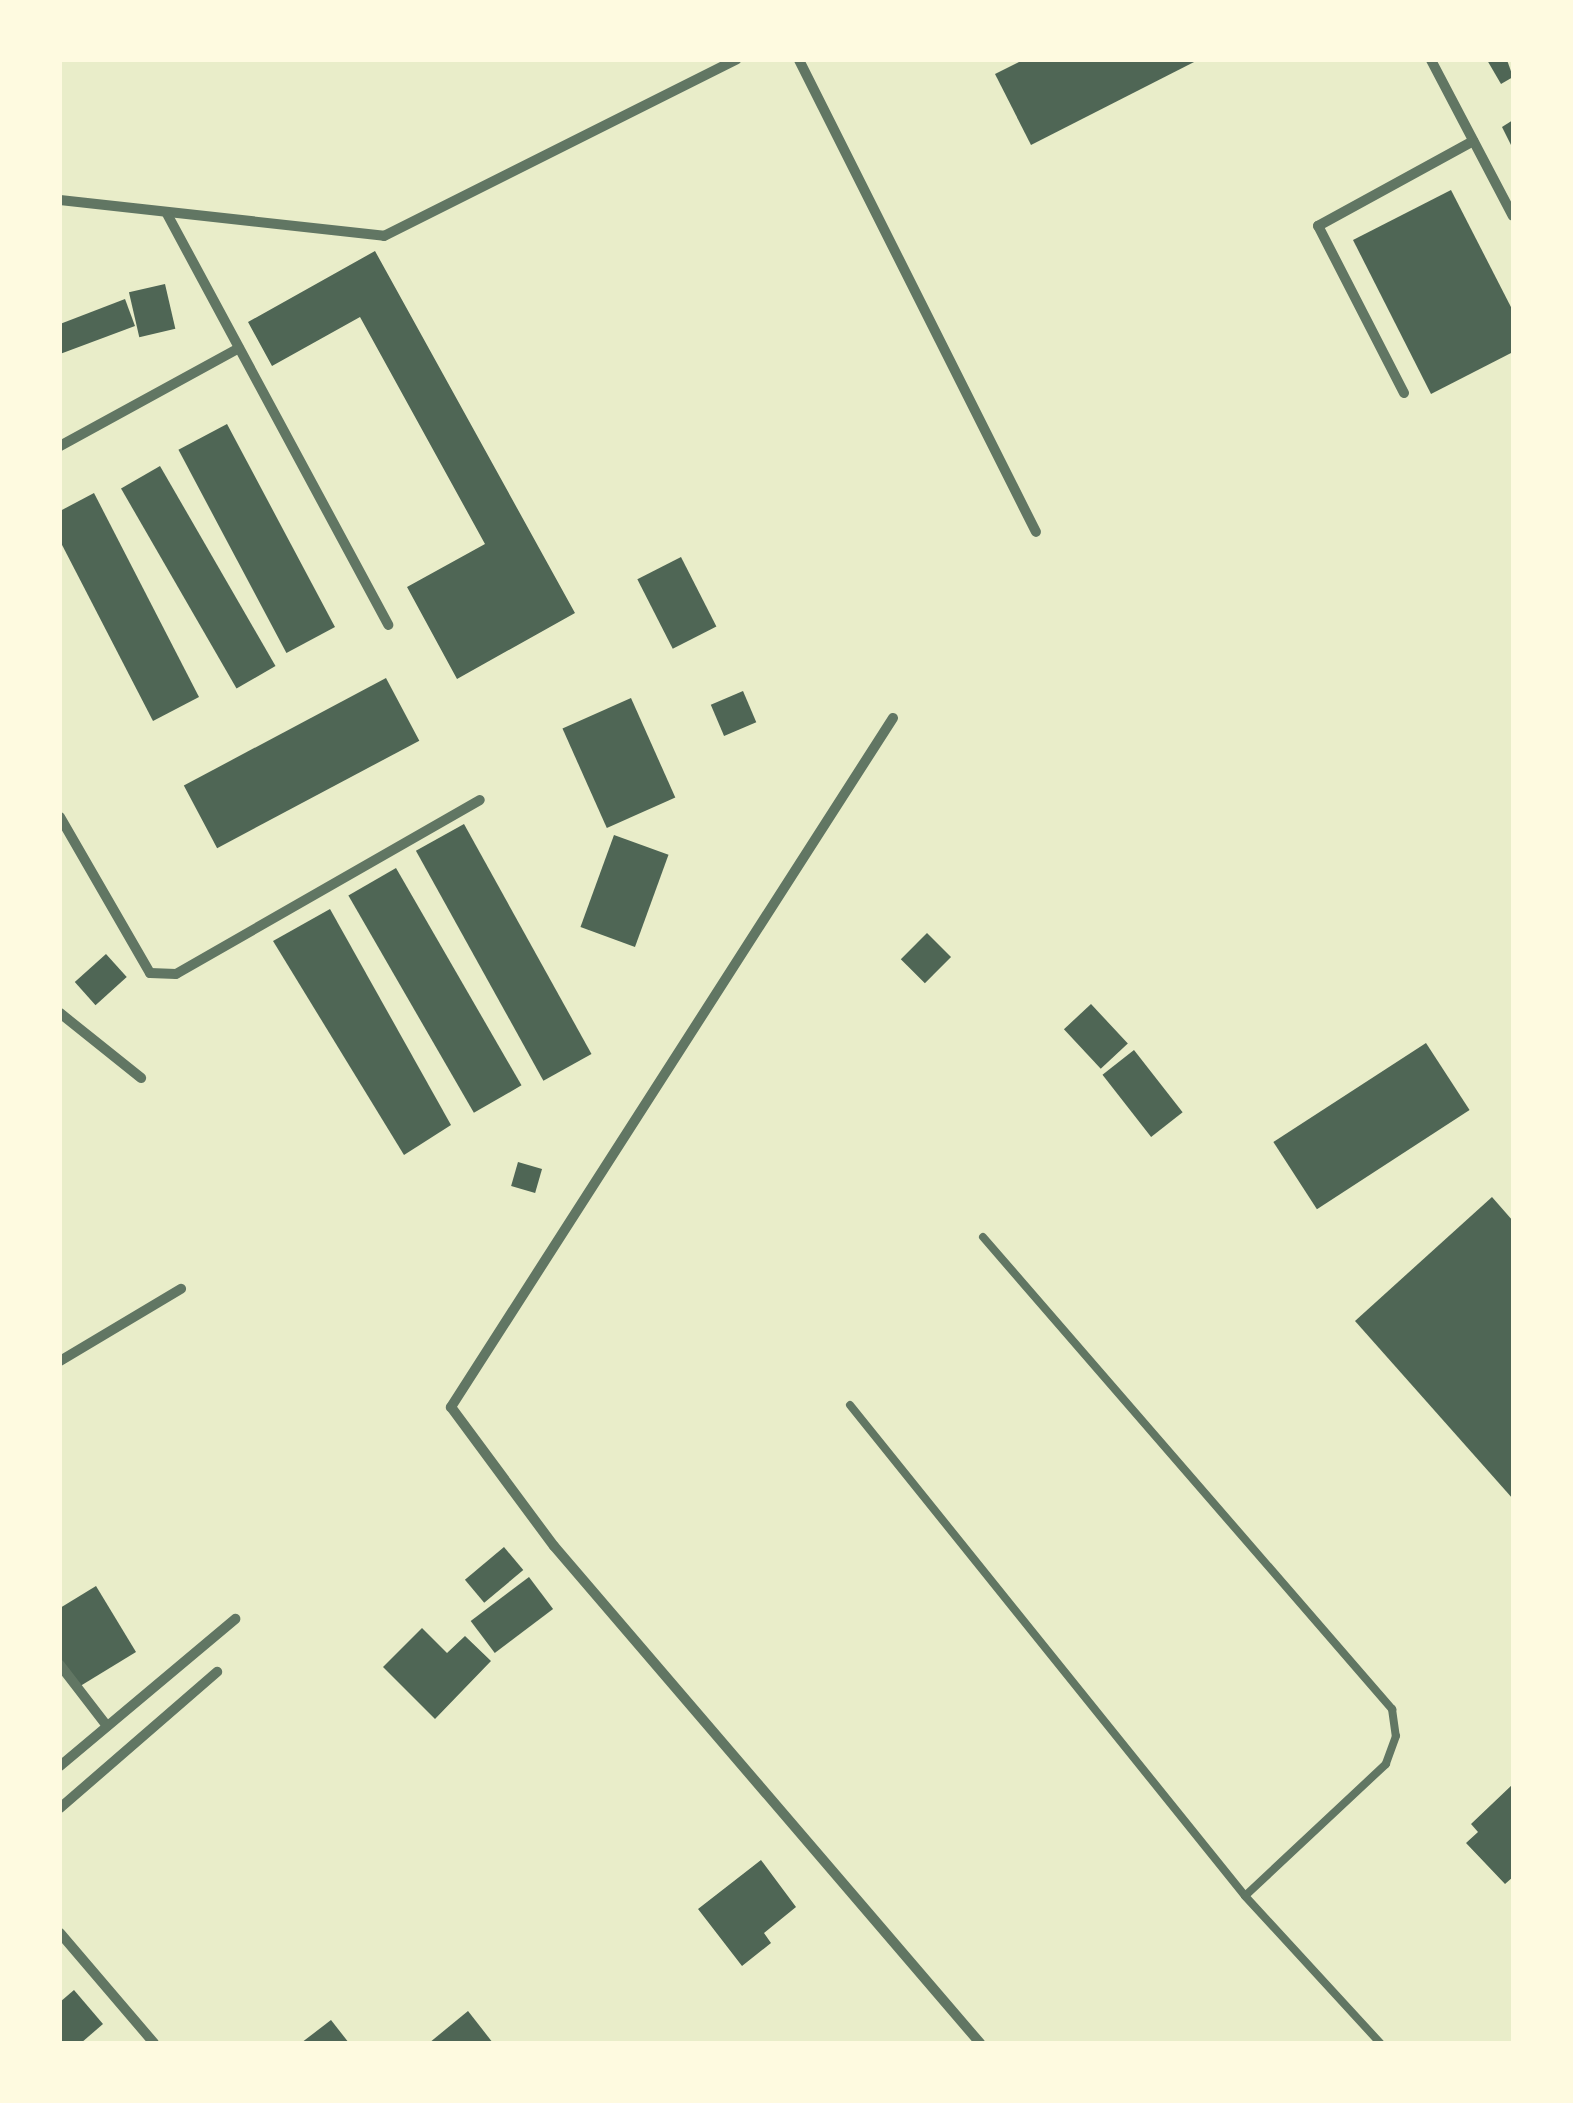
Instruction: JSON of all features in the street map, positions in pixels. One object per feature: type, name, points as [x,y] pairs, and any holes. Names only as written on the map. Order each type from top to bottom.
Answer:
[{"type":"street","points":[[60,200],[384,236],[736,60]]},
{"type":"street","points":[[799,60],[1036,532]]},
{"type":"street","points":[[1431,60],[1513,216]]},
{"type":"street","points":[[1404,393],[1318,226],[1473,140]]},
{"type":"street","points":[[166,212],[388,625]]},
{"type":"street","points":[[60,446],[239,348]]},
{"type":"street","points":[[893,718],[451,1407],[554,1546],[980,2043]]},
{"type":"street","points":[[60,817],[150,973],[176,974],[480,800]]},
{"type":"street","points":[[60,1013],[141,1078]]},
{"type":"street","points":[[60,1362],[181,1288]]},
{"type":"street","points":[[60,1766],[235,1619]]},
{"type":"street","points":[[60,1665],[107,1726]]},
{"type":"street","points":[[60,1808],[217,1672]]},
{"type":"street","points":[[60,1933],[154,2043]]},
{"type":"lane","points":[[984,1237],[1392,1709],[1396,1736],[1386,1764],[1245,1896]]},
{"type":"lane","points":[[850,1405],[1245,1896],[1380,2043]]},
{"type":"building","points":[[1023,60],[1198,60],[1031,145],[995,74]]},
{"type":"building","points":[[1487,60],[1507,60],[1513,77],[1501,84]]},
{"type":"building","points":[[1513,120],[1513,149],[1502,127]]},
{"type":"building","points":[[1451,190],[1513,311],[1513,352],[1431,394],[1353,240]]},
{"type":"building","points":[[375,251],[575,613],[457,679],[407,587],[485,544],[360,317],[272,366],[248,322]]},
{"type":"building","points":[[165,284],[175,329],[139,337],[129,292]]},
{"type":"building","points":[[125,299],[135,326],[60,354],[60,324]]},
{"type":"building","points":[[227,424],[335,627],[286,653],[178,450]]},
{"type":"building","points":[[160,466],[276,666],[237,689],[121,488]]},
{"type":"building","points":[[94,493],[199,697],[153,721],[60,541],[60,511]]},
{"type":"building","points":[[681,557],[716,626],[673,649],[637,579]]},
{"type":"building","points":[[386,678],[419,741],[217,848],[184,786]]},
{"type":"building","points":[[743,691],[756,722],[724,736],[711,705]]},
{"type":"building","points":[[631,698],[675,798],[607,828],[562,729]]},
{"type":"building","points":[[464,824],[592,1054],[543,1081],[416,851]]},
{"type":"building","points":[[614,835],[669,855],[635,947],[580,927]]},
{"type":"building","points":[[396,868],[522,1085],[474,1113],[348,895]]},
{"type":"building","points":[[330,909],[451,1125],[404,1155],[273,941]]},
{"type":"building","points":[[927,933],[951,957],[925,983],[901,959]]},
{"type":"building","points":[[106,954],[127,977],[96,1005],[75,982]]},
{"type":"building","points":[[1091,1004],[1128,1043],[1101,1069],[1064,1029]]},
{"type":"building","points":[[1426,1043],[1470,1110],[1317,1209],[1273,1142]]},
{"type":"building","points":[[1134,1050],[1183,1112],[1151,1137],[1102,1075]]},
{"type":"building","points":[[518,1162],[542,1169],[535,1193],[511,1186]]},
{"type":"building","points":[[1492,1197],[1513,1221],[1513,1499],[1355,1321]]},
{"type":"building","points":[[504,1547],[523,1570],[484,1603],[465,1580]]},
{"type":"building","points":[[529,1577],[553,1609],[495,1653],[471,1621]]},
{"type":"building","points":[[96,1586],[136,1652],[77,1688],[60,1661],[60,1608]]},
{"type":"building","points":[[422,1628],[447,1653],[465,1636],[491,1661],[435,1719],[383,1667]]},
{"type":"building","points":[[1513,1784],[1513,1877],[1505,1884],[1466,1843],[1478,1832],[1471,1824]]},
{"type":"building","points":[[761,1860],[796,1907],[764,1933],[771,1943],[742,1966],[698,1909]]},
{"type":"building","points":[[74,1990],[103,2024],[81,2043],[60,2043],[60,2002]]},
{"type":"building","points":[[468,2011],[493,2043],[429,2043]]},
{"type":"building","points":[[331,2020],[349,2043],[301,2043]]}]
